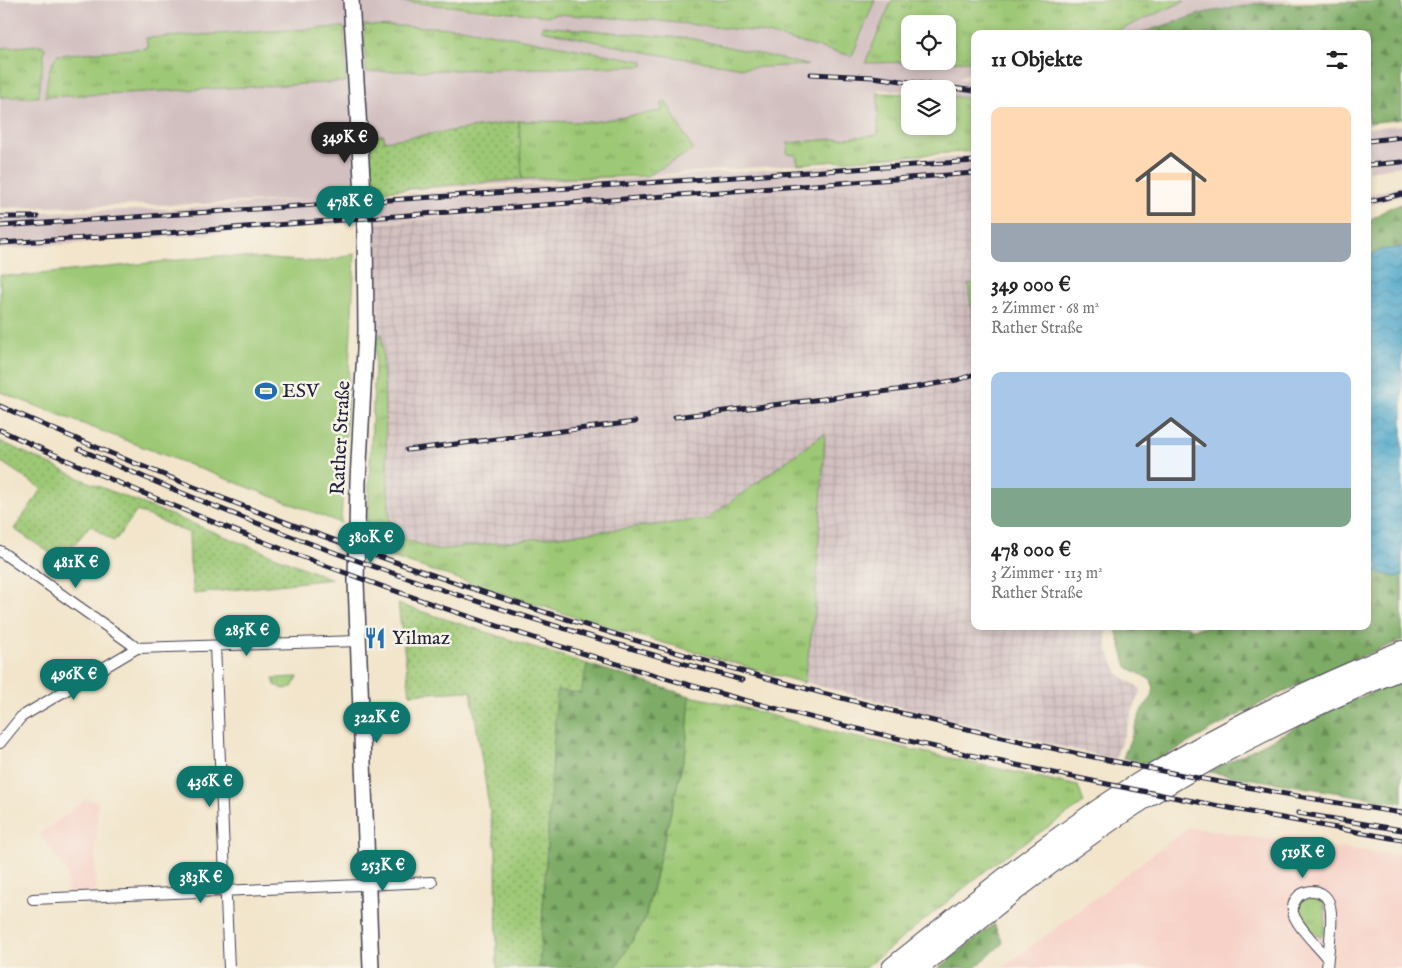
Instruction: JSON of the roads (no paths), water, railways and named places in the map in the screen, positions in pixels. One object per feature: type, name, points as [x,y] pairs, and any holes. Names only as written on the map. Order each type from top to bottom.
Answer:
[{"type":"highway","points":[[892,968],[975,900],[1050,844],[1132,787],[1258,716],[1322,684],[1402,651]]},
{"type":"highway","points":[[918,968],[1062,855],[1142,801],[1228,749],[1265,730],[1327,700],[1402,669]]},
{"type":"street","name":"Rather Straße","points":[[351,0],[364,211],[366,331],[358,481],[358,641],[371,968]]},
{"type":"street","points":[[0,551],[137,648]]},
{"type":"street","points":[[0,743],[21,717],[137,648],[358,641]]},
{"type":"street","points":[[215,646],[229,968]]},
{"type":"street","points":[[33,899],[432,882]]},
{"type":"street","points":[[1315,890],[1322,893],[1330,905],[1327,963],[1297,921],[1293,912],[1294,902],[1307,891],[1315,890]]},
{"type":"water","points":[[1402,247],[1402,575],[1396,577],[1371,571],[1371,255],[1381,250]]},
{"type":"railway","points":[[811,74],[873,77],[971,90]]},
{"type":"railway","points":[[1371,141],[1402,137]]},
{"type":"railway","points":[[0,226],[971,161]]},
{"type":"railway","points":[[1371,165],[1402,162]]},
{"type":"railway","points":[[0,243],[139,235],[971,173]]},
{"type":"railway","points":[[1371,201],[1402,194]]},
{"type":"railway","points":[[0,217],[37,217]]},
{"type":"railway","points":[[675,417],[905,389],[957,380],[971,375]]},
{"type":"railway","points":[[0,406],[169,477],[340,542],[513,602],[688,656],[864,704],[1042,746],[1221,782],[1402,813]]},
{"type":"railway","points":[[407,450],[635,422]]},
{"type":"railway","points":[[0,430],[181,509],[364,580],[457,613],[645,672],[822,720],[987,759],[1152,793],[1402,840]]},
{"type":"railway","points":[[79,449],[245,518],[328,550],[454,594],[742,680]]},
{"type":"railway","points":[[1298,813],[1402,830]]},
{"type":"place","name":"ESV","points":[[266,391]]},
{"type":"place","name":"Yilmaz","points":[[375,638]]}]
